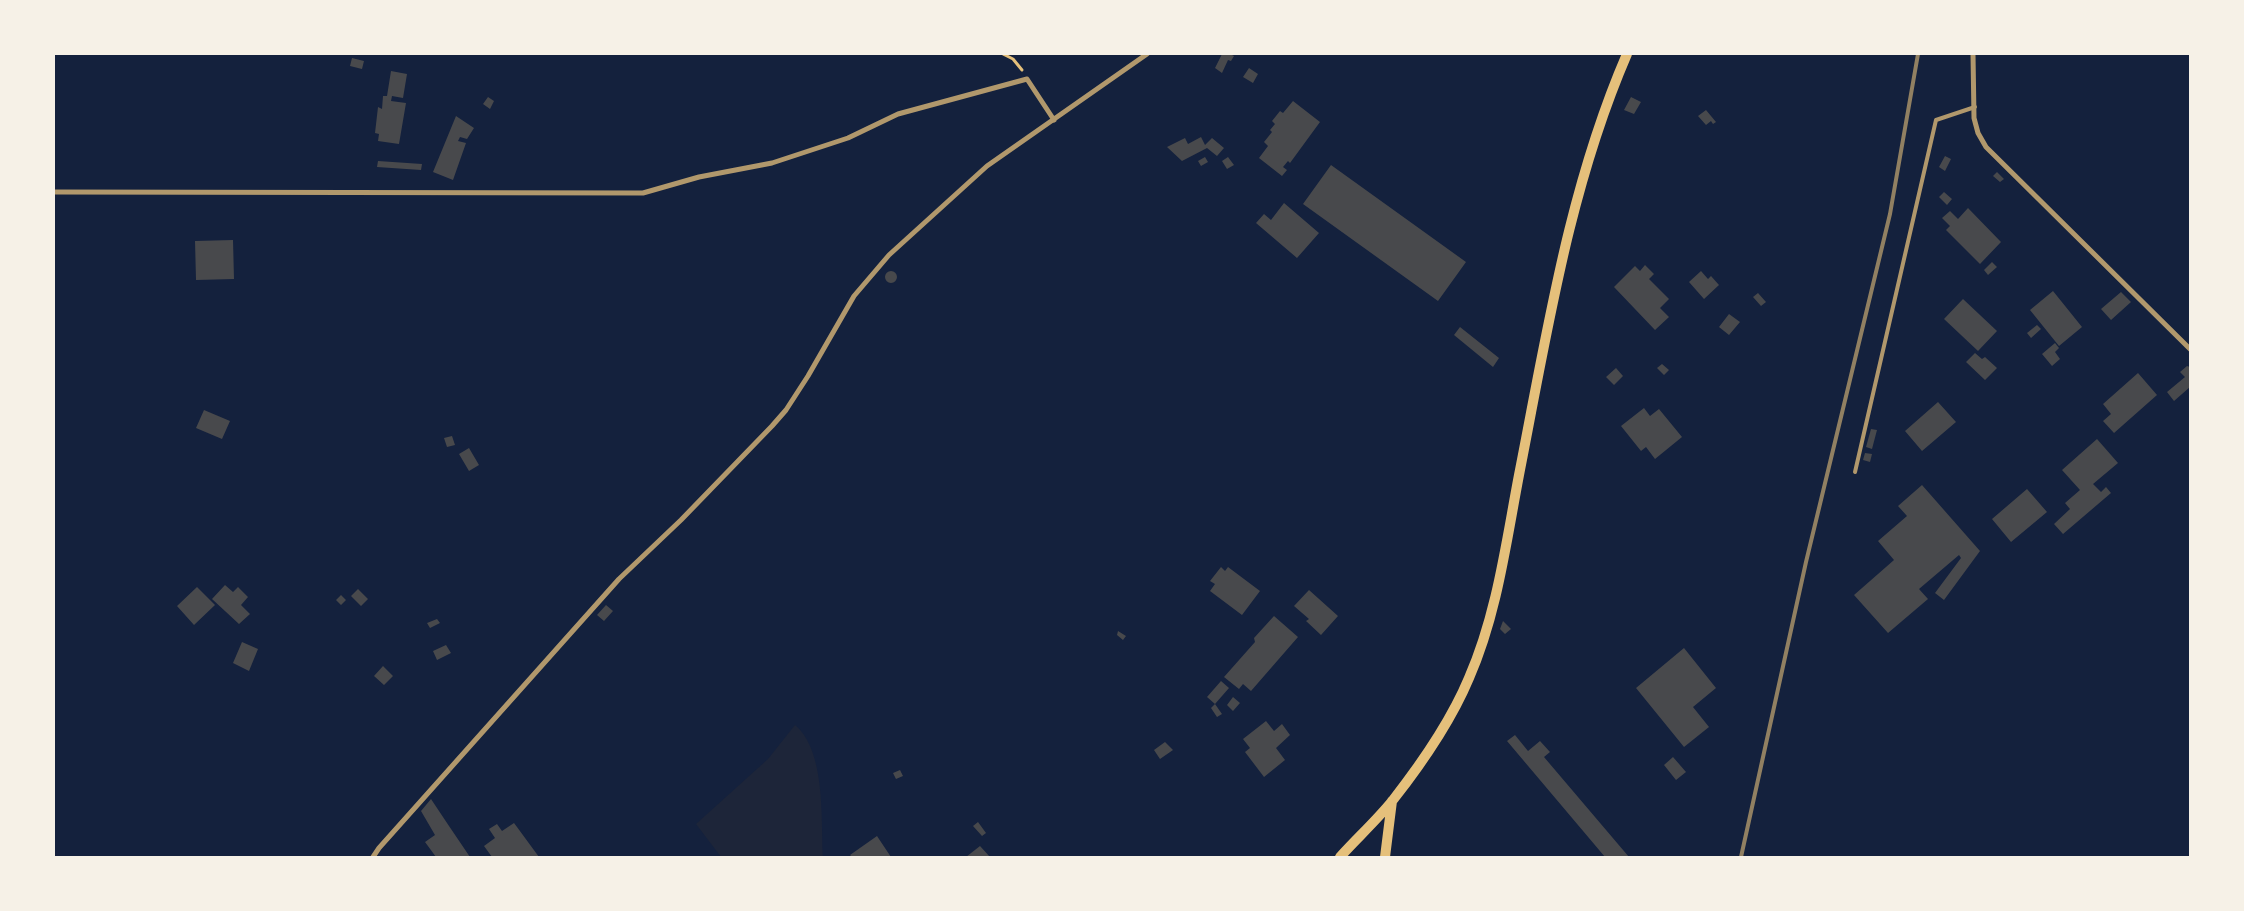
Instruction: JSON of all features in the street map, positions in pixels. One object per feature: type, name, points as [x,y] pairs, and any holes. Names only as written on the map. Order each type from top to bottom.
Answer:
[{"type":"main road","points":[[1340,857],[1392,801],[1455,706],[1469,680],[1488,627],[1500,578],[1564,245],[1602,114],[1627,54]]},
{"type":"main road","points":[[1385,857],[1392,801]]},
{"type":"street","points":[[373,857],[417,804],[619,578],[680,520],[786,410],[854,296],[889,255],[987,166],[1147,54]]},
{"type":"street","points":[[1974,54],[1974,118],[1978,133],[1986,147],[2190,349]]},
{"type":"street","points":[[54,192],[642,192],[699,177],[772,163],[848,138],[881,121],[913,110],[1027,79],[1054,120]]},
{"type":"lane","points":[[1855,472],[1936,120],[1975,107]]},
{"type":"path","points":[[1002,54],[1013,59],[1027,79]]},
{"type":"shaded area","points":[[795,725],[805,737],[817,768],[820,786],[823,857],[721,857],[696,824],[768,759]]},
{"type":"building","points":[[1222,54],[1234,56],[1231,61],[1228,60],[1222,73],[1215,68]]},
{"type":"building","points":[[352,58],[364,61],[362,69],[350,66]]},
{"type":"building","points":[[1249,68],[1258,74],[1253,83],[1243,77]]},
{"type":"building","points":[[391,71],[407,74],[403,98],[392,96],[391,101],[406,103],[399,144],[378,141],[379,134],[375,133],[378,107],[382,109],[383,96],[387,96]]},
{"type":"building","points":[[488,97],[494,101],[490,109],[483,104]]},
{"type":"building","points":[[1631,97],[1641,102],[1634,114],[1624,110]]},
{"type":"building","points":[[1293,101],[1320,122],[1290,163],[1288,161],[1283,167],[1287,170],[1282,176],[1259,158],[1268,146],[1264,142],[1272,132],[1270,130],[1275,124],[1272,121],[1280,111],[1283,113]]},
{"type":"building","points":[[1706,110],[1716,122],[1713,124],[1711,121],[1706,125],[1698,116]]},
{"type":"building","points":[[456,116],[474,128],[467,139],[460,137],[458,141],[466,143],[453,180],[433,172]]},
{"type":"building","points":[[1201,137],[1205,145],[1212,138],[1224,148],[1217,156],[1207,148],[1182,161],[1167,147],[1185,138],[1188,144]]},
{"type":"building","points":[[1945,156],[1951,159],[1945,171],[1939,167]]},
{"type":"building","points":[[1205,157],[1208,162],[1201,166],[1198,161]]},
{"type":"building","points":[[1228,157],[1234,165],[1227,169],[1222,161]]},
{"type":"building","points":[[378,161],[422,164],[421,170],[377,167]]},
{"type":"building","points":[[1331,165],[1466,262],[1438,301],[1303,204]]},
{"type":"building","points":[[1997,172],[2004,179],[2000,182],[1993,176]]},
{"type":"building","points":[[1944,192],[1952,199],[1947,205],[1939,197]]},
{"type":"building","points":[[1284,203],[1319,233],[1297,258],[1256,223],[1264,214],[1271,220]]},
{"type":"building","points":[[1968,208],[2001,242],[1980,264],[1946,230],[1950,226],[1942,218],[1950,211],[1958,219]]},
{"type":"building","points":[[233,240],[234,279],[196,280],[195,241]]},
{"type":"building","points":[[1992,262],[1997,267],[1988,275],[1984,270]]},
{"type":"building","points":[[1645,265],[1654,274],[1649,279],[1669,299],[1660,308],[1669,317],[1655,330],[1614,287],[1635,266],[1640,271]]},
{"type":"building","points":[[891,271],[897,277],[891,283],[885,277]]},
{"type":"building","points":[[1701,271],[1708,279],[1711,276],[1719,285],[1704,299],[1689,282]]},
{"type":"building","points":[[2053,291],[2082,327],[2059,346],[2030,310]]},
{"type":"building","points":[[2121,292],[2131,302],[2111,320],[2101,309]]},
{"type":"building","points":[[1758,293],[1766,302],[1761,306],[1753,297]]},
{"type":"building","points":[[1963,299],[1997,331],[1978,351],[1944,319]]},
{"type":"building","points":[[1729,314],[1740,322],[1729,335],[1719,327]]},
{"type":"building","points":[[2037,325],[2041,329],[2031,338],[2027,333]]},
{"type":"building","points":[[1460,327],[1499,358],[1493,367],[1454,335]]},
{"type":"building","points":[[2055,343],[2059,348],[2055,352],[2060,359],[2052,366],[2042,354]]},
{"type":"building","points":[[1975,353],[1982,359],[1985,357],[1997,368],[1985,380],[1966,362]]},
{"type":"building","points":[[1662,364],[1669,370],[1664,375],[1657,368]]},
{"type":"building","points":[[2187,366],[2190,367],[2190,387],[2174,401],[2167,392],[2185,377],[2180,372]]},
{"type":"building","points":[[1616,368],[1623,376],[1614,385],[1606,377]]},
{"type":"building","points":[[2138,373],[2157,395],[2114,433],[2103,421],[2111,414],[2103,404]]},
{"type":"building","points":[[1938,402],[1956,422],[1922,451],[1905,431]]},
{"type":"building","points":[[1644,408],[1650,416],[1659,409],[1682,437],[1655,459],[1646,447],[1641,451],[1621,426]]},
{"type":"building","points":[[204,410],[230,421],[222,439],[196,428]]},
{"type":"building","points":[[1871,429],[1877,430],[1872,449],[1866,447]]},
{"type":"building","points":[[452,436],[455,445],[447,447],[444,438]]},
{"type":"building","points":[[2097,439],[2118,463],[2093,484],[2101,492],[2106,487],[2111,493],[2063,534],[2054,524],[2070,509],[2065,503],[2080,490],[2062,470]]},
{"type":"building","points":[[469,448],[479,465],[469,471],[459,454]]},
{"type":"building","points":[[1865,453],[1872,454],[1870,462],[1863,460]]},
{"type":"building","points":[[1922,485],[1980,551],[1944,600],[1935,593],[1961,558],[1959,555],[1919,589],[1928,599],[1888,633],[1854,595],[1894,560],[1878,541],[1907,516],[1898,506]]},
{"type":"building","points":[[2027,489],[2047,512],[2011,542],[1992,519]]},
{"type":"building","points":[[1221,567],[1225,571],[1228,567],[1260,591],[1242,615],[1210,591],[1215,584],[1210,581]]},
{"type":"building","points":[[225,585],[233,592],[238,587],[248,597],[241,605],[250,614],[239,624],[212,599]]},
{"type":"building","points":[[197,587],[215,605],[194,625],[177,606]]},
{"type":"building","points":[[358,589],[368,599],[361,606],[351,596]]},
{"type":"building","points":[[1309,590],[1338,616],[1321,635],[1306,621],[1309,619],[1294,606]]},
{"type":"building","points":[[341,595],[346,600],[341,605],[336,600]]},
{"type":"building","points":[[606,605],[613,611],[604,621],[597,615]]},
{"type":"building","points":[[1274,616],[1298,637],[1251,691],[1243,684],[1239,689],[1224,677],[1255,642],[1254,638]]},
{"type":"building","points":[[437,619],[440,623],[430,628],[427,623]]},
{"type":"building","points":[[1503,621],[1511,629],[1505,634],[1500,629]]},
{"type":"building","points":[[1118,631],[1126,636],[1123,640],[1117,635]]},
{"type":"building","points":[[242,642],[258,649],[249,671],[233,663]]},
{"type":"building","points":[[446,645],[451,653],[437,660],[433,651]]},
{"type":"building","points":[[1684,648],[1716,688],[1693,707],[1709,727],[1684,747],[1636,688]]},
{"type":"building","points":[[383,666],[393,676],[384,685],[374,676]]},
{"type":"building","points":[[1221,681],[1229,688],[1215,704],[1207,697]]},
{"type":"building","points":[[1233,697],[1240,703],[1233,711],[1227,705]]},
{"type":"building","points":[[1215,704],[1222,714],[1217,717],[1211,708]]},
{"type":"building","points":[[1266,721],[1274,731],[1282,724],[1290,735],[1276,748],[1285,760],[1264,777],[1245,752],[1250,748],[1243,739]]},
{"type":"building","points":[[1515,735],[1528,751],[1540,741],[1550,752],[1544,757],[1629,857],[1605,857],[1507,741]]},
{"type":"building","points":[[1165,742],[1173,750],[1160,759],[1154,750]]},
{"type":"building","points":[[1673,757],[1686,772],[1676,780],[1664,765]]},
{"type":"building","points":[[900,770],[903,776],[896,779],[893,773]]},
{"type":"building","points":[[431,799],[470,857],[436,857],[425,842],[435,835],[421,811]]},
{"type":"building","points":[[978,822],[986,833],[982,836],[973,826]]},
{"type":"building","points":[[514,823],[539,857],[492,857],[484,846],[495,838],[489,829],[497,824],[502,831]]},
{"type":"building","points":[[877,836],[891,857],[852,857],[850,855]]},
{"type":"building","points":[[980,846],[990,857],[966,857]]},
{"type":"railway","points":[[1741,857],[1806,562],[1890,214],[1918,54]]}]
